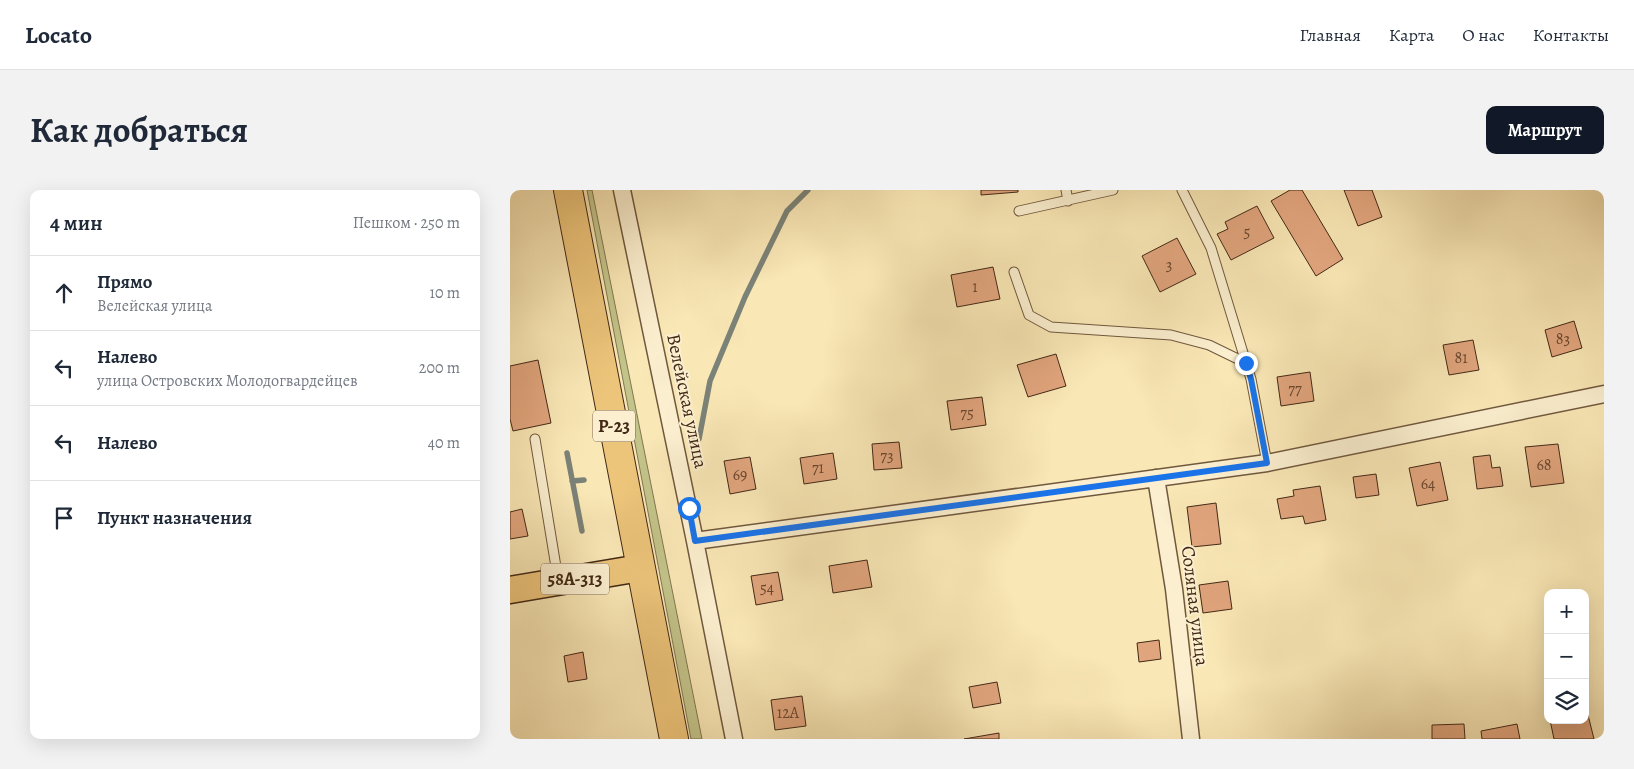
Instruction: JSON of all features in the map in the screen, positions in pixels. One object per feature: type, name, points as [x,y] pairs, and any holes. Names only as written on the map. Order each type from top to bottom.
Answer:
[{"type":"highway","name":"Р-23","points":[[568,190],[674,739]]},
{"type":"main road","name":"58А-313","points":[[510,590],[640,568]]},
{"type":"street","name":"Велейская улица","points":[[622,190],[734,739]]},
{"type":"street","points":[[695,541],[1267,463],[1604,394]]},
{"type":"street","name":"Соляная улица","points":[[1156,478],[1174,590],[1191,739]]},
{"type":"lane","points":[[1066,190],[1068,201]]},
{"type":"lane","points":[[1019,211],[1113,190]]},
{"type":"lane","points":[[1182,190],[1211,248],[1251,379],[1267,463]]},
{"type":"lane","points":[[1014,272],[1029,316],[1051,327],[1171,335],[1209,345],[1246,363]]},
{"type":"lane","points":[[535,439],[558,582]]},
{"type":"green space","points":[[587,190],[592,190],[702,739],[691,739]]},
{"type":"building","points":[[981,190],[1018,190],[1018,192],[981,195]]},
{"type":"building","points":[[1290,190],[1302,190],[1343,259],[1316,276],[1271,201]]},
{"type":"building","points":[[1344,190],[1372,190],[1382,217],[1358,226]]},
{"type":"building","points":[[1257,206],[1274,238],[1231,260],[1217,234],[1228,229],[1225,222]]},
{"type":"building","points":[[1177,238],[1196,274],[1160,292],[1142,256]]},
{"type":"building","points":[[993,267],[1000,299],[957,307],[951,275]]},
{"type":"building","points":[[1574,321],[1582,348],[1552,357],[1545,330]]},
{"type":"building","points":[[1473,340],[1479,370],[1449,375],[1443,345]]},
{"type":"building","points":[[1056,354],[1066,386],[1028,397],[1017,365]]},
{"type":"building","points":[[538,360],[551,423],[513,431],[510,419],[510,366]]},
{"type":"building","points":[[1310,372],[1314,401],[1281,406],[1277,377]]},
{"type":"building","points":[[982,397],[986,425],[951,430],[947,401]]},
{"type":"building","points":[[899,442],[902,468],[874,470],[872,444]]},
{"type":"building","points":[[1558,444],[1564,483],[1531,487],[1525,447]]},
{"type":"building","points":[[833,453],[837,479],[804,484],[800,458]]},
{"type":"building","points":[[1490,455],[1492,468],[1500,467],[1503,486],[1477,489],[1473,457]]},
{"type":"building","points":[[750,457],[756,489],[730,494],[724,461]]},
{"type":"building","points":[[1440,462],[1448,500],[1417,506],[1409,468]]},
{"type":"building","points":[[1376,474],[1379,495],[1356,498],[1353,477]]},
{"type":"building","points":[[1320,486],[1326,520],[1305,524],[1303,516],[1281,519],[1277,499],[1294,496],[1293,490]]},
{"type":"building","points":[[1216,503],[1221,544],[1192,547],[1187,507]]},
{"type":"building","points":[[522,509],[528,536],[510,539],[510,512]]},
{"type":"building","points":[[867,560],[872,587],[833,593],[829,566]]},
{"type":"building","points":[[778,572],[783,600],[756,605],[751,576]]},
{"type":"building","points":[[1228,581],[1232,609],[1203,613],[1199,585]]},
{"type":"building","points":[[1159,640],[1161,659],[1139,662],[1137,643]]},
{"type":"building","points":[[583,652],[587,679],[568,682],[564,656]]},
{"type":"building","points":[[997,682],[1001,703],[973,708],[969,687]]},
{"type":"building","points":[[802,696],[806,726],[775,730],[771,700]]},
{"type":"building","points":[[1589,719],[1594,739],[1554,739],[1551,724],[1589,724]]},
{"type":"building","points":[[1464,724],[1465,739],[1432,739],[1432,725]]},
{"type":"building","points":[[1517,724],[1520,739],[1482,739],[1481,731]]},
{"type":"building","points":[[999,733],[999,739],[964,739]]},
{"type":"waterway","points":[[691,441],[699,439],[710,381],[745,297],[787,211],[808,190]]},
{"type":"waterway","points":[[567,453],[582,531]]},
{"type":"waterway","points":[[572,481],[584,480]]},
{"type":"route","points":[[689,508],[695,541],[1267,463],[1251,379],[1246,363]]}]
